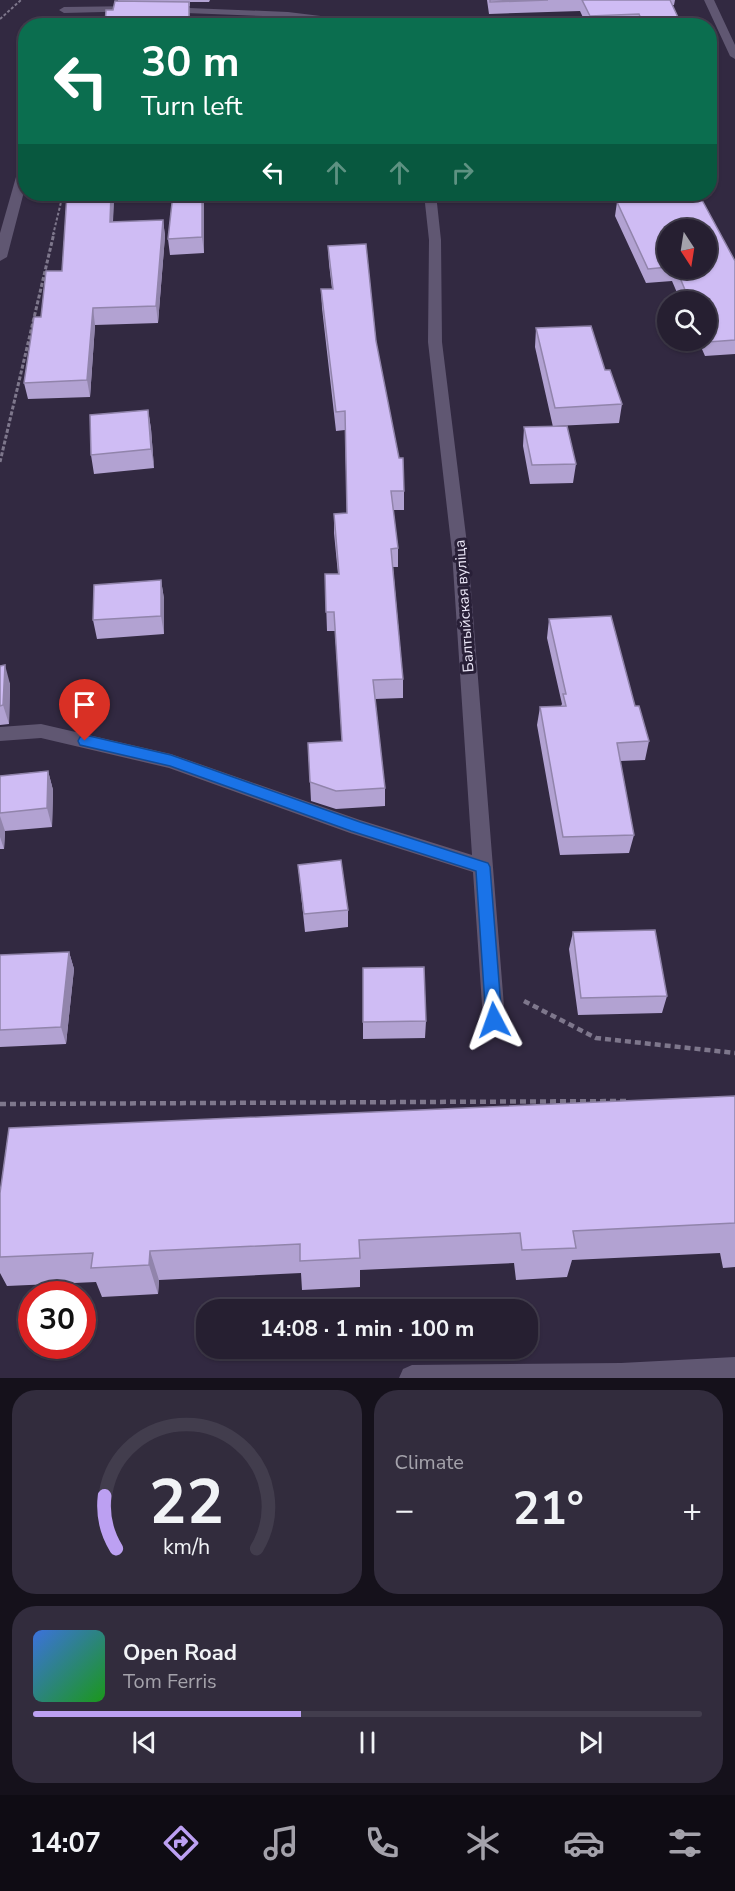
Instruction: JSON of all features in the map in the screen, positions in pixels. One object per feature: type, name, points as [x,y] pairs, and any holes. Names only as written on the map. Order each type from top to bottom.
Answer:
[{"type":"street","points":[[709,0],[735,56]]},
{"type":"street","points":[[65,9],[225,11],[310,18]]},
{"type":"street","points":[[0,257],[18,189]]},
{"type":"street","name":"Балтыйская вуліца","points":[[431,201],[435,240],[435,342],[460,552],[494,1020]]},
{"type":"street","points":[[0,734],[41,731],[171,761],[357,827],[483,867]]},
{"type":"street","points":[[412,1378],[621,1376],[735,1370]]},
{"type":"path","points":[[0,19],[21,0]]},
{"type":"path","points":[[0,462],[61,201]]},
{"type":"path","points":[[491,985],[596,1038],[735,1053]]},
{"type":"path","points":[[0,1104],[640,1101]]},
{"type":"building","points":[[490,0],[548,0],[490,2]]},
{"type":"building","points":[[582,0],[670,0],[678,18],[641,18],[639,14],[590,16]]},
{"type":"building","points":[[115,1],[189,2],[189,18],[106,18],[106,10],[113,10]]},
{"type":"building","points":[[67,201],[111,201],[110,222],[163,220],[156,306],[93,308],[87,380],[24,383],[34,317],[41,317],[46,271],[62,271]]},
{"type":"building","points":[[172,201],[202,201],[202,237],[168,239]]},
{"type":"building","points":[[703,201],[712,219],[657,219],[657,268],[648,269],[617,202]]},
{"type":"building","points":[[717,228],[735,261],[735,340],[717,341],[717,291],[685,291],[681,279],[717,279]]},
{"type":"building","points":[[366,244],[376,341],[399,458],[403,458],[404,491],[391,491],[398,548],[391,549],[403,679],[373,680],[385,788],[336,791],[310,782],[308,743],[342,741],[334,612],[326,612],[325,574],[339,574],[334,514],[347,513],[345,411],[336,412],[321,289],[333,289],[328,246]]},
{"type":"building","points":[[591,326],[605,370],[610,370],[622,404],[555,408],[536,328]]},
{"type":"building","points":[[148,410],[151,449],[91,455],[90,415]]},
{"type":"building","points":[[567,426],[576,464],[532,465],[524,427]]},
{"type":"building","points":[[161,580],[161,616],[93,620],[94,585]]},
{"type":"building","points":[[611,616],[635,706],[639,706],[649,741],[617,743],[634,835],[563,837],[540,707],[566,706],[563,694],[566,694],[549,619]]},
{"type":"building","points":[[5,665],[3,705],[0,706],[0,666]]},
{"type":"building","points":[[48,771],[47,808],[0,813],[0,776]]},
{"type":"building","points":[[341,860],[348,910],[304,914],[298,865]]},
{"type":"building","points":[[655,930],[667,996],[581,998],[573,932]]},
{"type":"building","points":[[69,952],[61,1027],[0,1030],[0,955]]},
{"type":"building","points":[[424,967],[426,1021],[363,1022],[363,968]]},
{"type":"building","points":[[735,1096],[735,1223],[573,1231],[576,1248],[522,1250],[520,1233],[359,1240],[360,1258],[300,1261],[300,1244],[150,1251],[149,1265],[91,1268],[93,1253],[0,1257],[0,1193],[9,1128]]},
{"type":"route","points":[[85,741],[171,761],[357,827],[483,867],[494,1020]]}]
